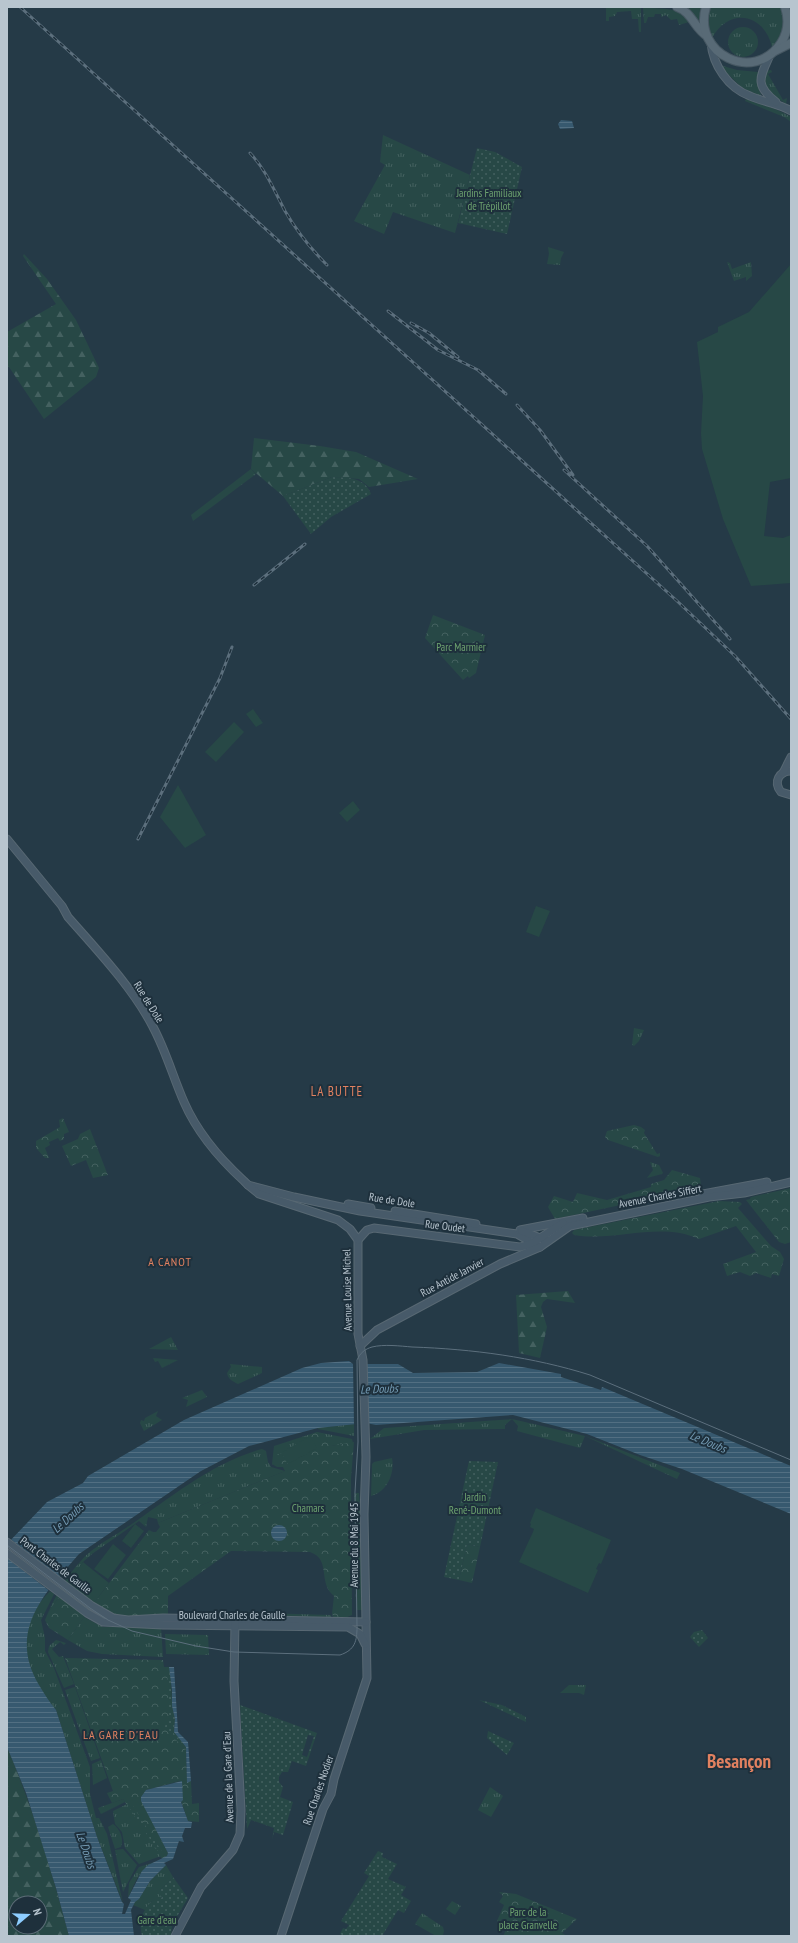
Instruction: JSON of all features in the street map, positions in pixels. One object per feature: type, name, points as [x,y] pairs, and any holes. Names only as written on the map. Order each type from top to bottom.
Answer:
[{"type":"main road","points":[[677,7],[688,13],[701,33],[722,55],[738,61],[754,61],[791,43]]},
{"type":"main road","points":[[706,7],[704,24],[712,55],[724,75],[736,88],[748,96],[779,105],[791,111]]},
{"type":"main road","points":[[779,105],[765,93],[761,82],[762,70],[771,53],[780,44],[786,30],[788,20],[787,7]]},
{"type":"main road","points":[[787,7],[791,11]]},
{"type":"main road","points":[[791,758],[783,773],[778,778],[777,787],[783,794],[791,796]]},
{"type":"main road","points":[[783,773],[791,771]]},
{"type":"main road","name":"Rue de Dole","points":[[7,839],[62,906],[68,917],[129,988],[153,1026],[182,1098],[192,1117],[214,1149],[248,1184],[294,1198],[360,1211],[517,1234],[536,1240],[548,1241]]},
{"type":"main road","name":"Rue de Dole","points":[[235,1172],[255,1183],[295,1193],[360,1206],[520,1230],[536,1240],[540,1247]]},
{"type":"main road","name":"Avenue Charles Siffert","points":[[520,1230],[791,1177]]},
{"type":"main road","name":"Avenue Charles Siffert","points":[[540,1247],[564,1229],[575,1224],[709,1197],[732,1196],[791,1182]]},
{"type":"main road","name":"Avenue Louise Michel","points":[[248,1184],[259,1194],[338,1220],[350,1229],[358,1240],[358,1323],[363,1360]]},
{"type":"main road","name":"Avenue Charles Siffert","points":[[536,1240],[555,1227],[576,1219]]},
{"type":"main road","name":"Rue Oudet","points":[[358,1240],[367,1230],[374,1228],[517,1247],[536,1240]]},
{"type":"main road","name":"Rue Antide Janvier","points":[[360,1346],[377,1330],[497,1266],[540,1247]]},
{"type":"main road","points":[[358,1323],[365,1331],[369,1332],[377,1330]]},
{"type":"main road","name":"Avenue du 8 Mai 1945","points":[[363,1360],[367,1649]]},
{"type":"main road","name":"Pont Charles de Gaulle","points":[[7,1542],[92,1606]]},
{"type":"main road","name":"Pont Charles de Gaulle","points":[[7,1553],[87,1613]]},
{"type":"main road","name":"Boulevard Charles de Gaulle","points":[[92,1606],[109,1617],[117,1619],[348,1627],[360,1634],[367,1649]]},
{"type":"main road","name":"Boulevard Charles de Gaulle","points":[[87,1613],[108,1624],[366,1622]]},
{"type":"main road","name":"Avenue de la Gare d'Eau","points":[[175,1936],[201,1887],[233,1850],[238,1841],[241,1819],[234,1681],[235,1623]]},
{"type":"main road","name":"Rue Charles Nodier","points":[[281,1936],[323,1809],[331,1794],[334,1780],[366,1681],[367,1649]]},
{"type":"green space","points":[[606,7],[641,7],[641,32],[639,32],[638,19],[632,19],[631,11],[617,12],[615,16],[609,17],[609,21],[606,21]]},
{"type":"green space","points":[[643,7],[668,9],[680,13],[689,22],[679,25],[677,19],[671,20],[666,15],[661,17],[661,14],[655,14],[654,17],[648,17],[646,23],[644,23]]},
{"type":"green space","points":[[685,7],[703,7],[701,25],[692,13]]},
{"type":"green space","points":[[710,7],[781,7],[783,23],[779,38],[772,47],[768,36],[762,27],[754,21],[745,18],[736,18],[719,28],[712,38],[708,22]]},
{"type":"green space","points":[[743,27],[749,28],[757,36],[757,48],[749,56],[743,57],[737,56],[729,48],[728,42],[729,36],[737,28]]},
{"type":"green space","points":[[723,66],[737,70],[758,72],[758,85],[761,96],[742,88],[721,67]]},
{"type":"green space","points":[[771,70],[772,72],[768,74],[783,100],[787,98],[786,104],[773,95],[767,87],[765,82],[766,71]]},
{"type":"green space","points":[[746,99],[791,117],[791,122],[784,117],[745,101]]},
{"type":"green space","points":[[383,135],[470,175],[455,233],[393,212],[384,234],[354,221],[385,165],[380,162]]},
{"type":"green space","name":"Jardins Familiaux de Trépillot","points":[[477,148],[495,152],[522,167],[507,234],[458,223]]},
{"type":"green space","points":[[548,247],[564,252],[560,265],[547,264],[549,254]]},
{"type":"green space","points":[[24,254],[47,279],[76,320],[99,368],[96,377],[44,419],[9,367],[7,367],[7,332],[56,304],[23,256]]},
{"type":"green space","points":[[727,262],[730,263],[732,269],[751,262],[752,276],[746,281],[746,277],[734,281]]},
{"type":"green space","points":[[791,264],[791,478],[770,482],[764,536],[783,538],[791,535],[791,583],[751,586],[723,519],[702,449],[701,433],[703,396],[697,342],[718,332],[718,327],[749,312]]},
{"type":"green space","points":[[254,438],[356,452],[418,479],[369,487],[359,479],[332,477],[283,496],[251,469]]},
{"type":"green space","points":[[251,469],[256,474],[193,521],[191,515]]},
{"type":"green space","points":[[332,477],[350,478],[360,481],[365,484],[371,494],[331,517],[311,534],[283,496]]},
{"type":"green space","name":"Parc Marmier","points":[[433,615],[485,635],[476,673],[469,678],[468,676],[463,680],[425,638]]},
{"type":"green space","points":[[253,709],[263,723],[256,727],[246,714]]},
{"type":"green space","points":[[234,722],[244,732],[216,762],[205,752]]},
{"type":"green space","points":[[178,785],[206,835],[185,848],[160,817]]},
{"type":"green space","points":[[353,801],[360,810],[347,822],[339,813]]},
{"type":"green space","points":[[536,906],[550,911],[539,937],[526,932]]},
{"type":"green space","points":[[634,1028],[644,1030],[639,1041],[634,1046],[632,1045]]},
{"type":"green space","points":[[63,1118],[69,1132],[64,1134],[64,1139],[60,1141],[58,1138],[49,1142],[50,1145],[45,1148],[49,1158],[45,1158],[36,1148],[36,1141],[60,1127],[59,1120]]},
{"type":"green space","points":[[634,1125],[645,1130],[644,1133],[657,1154],[660,1153],[660,1156],[658,1157],[608,1140],[605,1137],[607,1131]]},
{"type":"green space","points":[[90,1129],[108,1175],[93,1178],[86,1160],[71,1166],[62,1146],[78,1139],[80,1134]]},
{"type":"green space","points":[[650,1162],[659,1165],[663,1173],[647,1178],[653,1170]]},
{"type":"green space","points":[[672,1170],[700,1178],[700,1188],[555,1219],[548,1207],[554,1196],[573,1202],[577,1193],[607,1200],[651,1187],[651,1184],[664,1180]]},
{"type":"green space","points":[[791,1188],[791,1242],[785,1244],[779,1242],[746,1200],[750,1199],[751,1197]]},
{"type":"green space","points":[[719,1201],[740,1202],[742,1204],[738,1208],[771,1246],[780,1252],[784,1259],[779,1276],[772,1274],[771,1278],[756,1273],[750,1276],[740,1272],[727,1276],[723,1264],[756,1252],[736,1226],[699,1239],[684,1234],[668,1232],[606,1236],[574,1235],[572,1233],[574,1230]]},
{"type":"green space","points":[[568,1291],[575,1303],[547,1299],[543,1302],[541,1307],[547,1327],[540,1358],[519,1353],[516,1295]]},
{"type":"green space","points":[[171,1337],[178,1350],[149,1349]]},
{"type":"green space","points":[[153,1358],[178,1360],[162,1368],[158,1361],[155,1362]]},
{"type":"green space","points":[[230,1364],[262,1367],[262,1373],[238,1384],[228,1377],[227,1373],[231,1367]]},
{"type":"green space","points":[[202,1390],[207,1397],[186,1407],[188,1400],[182,1398]]},
{"type":"green space","points":[[158,1411],[156,1416],[162,1420],[144,1431],[140,1423],[141,1420],[144,1421],[145,1418]]},
{"type":"green space","points":[[512,1419],[585,1436],[580,1448],[517,1431],[518,1426]]},
{"type":"green space","points":[[512,1419],[505,1425],[505,1429],[424,1430],[370,1439],[384,1428]]},
{"type":"green space","points":[[354,1424],[354,1436],[318,1429],[318,1428]]},
{"type":"green space","points":[[317,1432],[352,1439],[353,1443],[331,1446],[302,1456],[286,1467],[277,1467],[272,1464],[274,1446]]},
{"type":"green space","name":"Chamars","points":[[317,1432],[331,1446],[354,1442],[351,1478],[352,1615],[345,1618],[334,1618],[332,1614],[334,1596],[326,1584],[321,1560],[310,1552],[231,1551],[168,1596],[168,1615],[116,1615],[94,1603],[149,1530],[156,1532],[160,1527],[158,1523],[285,1471],[281,1463],[275,1464],[273,1459],[281,1453],[288,1464],[316,1448],[310,1436]]},
{"type":"green space","points":[[310,1436],[317,1448],[288,1464],[281,1453]]},
{"type":"green space","points":[[585,1436],[680,1473],[677,1479]]},
{"type":"green space","points":[[262,1449],[266,1451],[268,1462],[271,1467],[285,1471],[158,1523],[157,1519],[148,1517],[146,1527],[139,1521],[83,1562],[48,1613],[70,1574],[85,1557],[97,1547],[192,1482],[226,1463]]},
{"type":"green space","points":[[392,1458],[393,1464],[389,1481],[377,1494],[371,1496],[372,1464],[374,1462]]},
{"type":"green space","name":"Jardin René-Dumont","points":[[469,1461],[498,1462],[480,1547],[467,1544],[459,1580],[444,1577]]},
{"type":"green space","points":[[354,1493],[359,1493],[362,1610],[356,1610]]},
{"type":"green space","points":[[536,1508],[611,1540],[601,1564],[599,1563],[596,1569],[598,1570],[588,1593],[519,1562],[534,1529],[530,1527],[530,1523]]},
{"type":"green space","points":[[135,1524],[144,1531],[131,1548],[122,1541]]},
{"type":"green space","points":[[113,1544],[126,1555],[108,1579],[94,1569]]},
{"type":"green space","points":[[467,1544],[480,1547],[472,1583],[459,1580]]},
{"type":"green space","points":[[83,1562],[109,1583],[89,1610],[63,1591]]},
{"type":"green space","points":[[50,1591],[54,1594],[41,1620],[45,1638],[45,1651],[54,1668],[90,1767],[90,1794],[96,1818],[99,1818],[107,1834],[123,1903],[97,1837],[56,1710],[40,1689],[30,1664],[26,1638],[28,1625],[33,1613]]},
{"type":"green space","points":[[63,1591],[89,1610],[68,1640],[49,1628],[45,1620]]},
{"type":"green space","points":[[178,1612],[227,1614],[227,1615],[179,1615]]},
{"type":"green space","points":[[252,1614],[331,1615],[331,1617],[251,1616]]},
{"type":"green space","points":[[84,1617],[103,1627],[161,1627],[163,1657],[102,1654],[87,1651],[68,1640]]},
{"type":"green space","points":[[702,1630],[708,1638],[699,1647],[690,1637],[694,1632]]},
{"type":"green space","points":[[165,1634],[208,1635],[209,1655],[166,1654]]},
{"type":"green space","points":[[56,1640],[66,1643],[64,1645],[60,1642],[52,1649],[59,1657],[63,1656],[74,1684],[64,1688],[48,1652],[49,1646]]},
{"type":"green space","points":[[65,1658],[163,1660],[164,1667],[169,1667],[174,1730],[186,1747],[187,1780],[191,1781],[192,1804],[199,1803],[199,1822],[188,1821],[181,1801],[180,1781],[146,1790],[141,1799],[168,1853],[167,1856],[162,1859],[123,1799],[112,1803],[107,1793],[113,1791]]},
{"type":"green space","points":[[167,1667],[169,1667],[171,1672],[172,1706],[175,1719],[174,1734],[185,1745],[186,1750],[165,1729],[169,1716]]},
{"type":"green space","points":[[569,1685],[586,1685],[584,1695],[579,1693],[560,1693]]},
{"type":"green space","points":[[75,1687],[100,1758],[91,1761],[65,1690]]},
{"type":"green space","points":[[479,1700],[502,1705],[526,1717],[526,1722]]},
{"type":"green space","points":[[240,1705],[317,1733],[306,1766],[292,1761],[288,1772],[282,1772],[279,1777],[279,1782],[283,1787],[280,1797],[293,1802],[283,1835],[274,1832],[272,1840],[274,1828],[251,1820],[247,1829]],"holes":[[[308,1735],[314,1736],[307,1757],[302,1755]]]},
{"type":"green space","points":[[488,1731],[514,1743],[507,1755],[487,1738]]},
{"type":"green space","points":[[7,1747],[41,1840],[69,1936],[7,1936]]},
{"type":"green space","points":[[101,1760],[107,1778],[93,1785],[92,1764]]},
{"type":"green space","points":[[490,1787],[503,1796],[491,1817],[478,1810]]},
{"type":"green space","points":[[123,1799],[125,1802],[101,1814],[98,1808]]},
{"type":"green space","points":[[131,1803],[164,1855],[161,1856],[127,1804]]},
{"type":"green space","points":[[127,1804],[161,1856],[139,1864],[125,1848],[122,1832],[115,1824],[113,1811]]},
{"type":"green space","points":[[113,1824],[119,1831],[122,1838],[121,1847],[115,1849],[108,1827]]},
{"type":"green space","points":[[123,1849],[137,1865],[123,1892],[115,1850]]},
{"type":"green space","points":[[378,1851],[383,1853],[382,1857],[397,1864],[388,1879],[406,1887],[401,1895],[411,1901],[404,1913],[398,1910],[382,1936],[344,1936],[340,1934],[343,1928],[346,1929],[349,1925],[341,1921],[369,1876],[364,1873]]},
{"type":"green space","points":[[162,1860],[149,1866],[140,1874],[128,1898],[129,1883],[139,1867]]},
{"type":"green space","points":[[166,1865],[173,1877],[160,1890],[162,1896],[160,1900],[152,1901],[145,1910],[133,1905],[150,1881]]},
{"type":"green space","name":"Gare d'eau","points":[[173,1877],[188,1898],[172,1925],[171,1936],[142,1936],[141,1922],[145,1909],[152,1901],[162,1897],[160,1895],[160,1890]]},
{"type":"green space","name":"Parc de la place Granvelle","points":[[499,1892],[516,1894],[577,1919],[562,1933],[567,1936],[503,1936],[510,1922],[502,1919],[500,1922],[497,1921],[504,1905],[499,1902],[503,1896]]},
{"type":"green space","points":[[452,1901],[461,1906],[455,1915],[446,1909]]},
{"type":"green space","points":[[422,1913],[443,1927],[443,1935],[436,1936],[415,1924]]},
{"type":"water","points":[[561,120],[572,121],[574,128],[560,129],[558,124]]},
{"type":"water","name":"Le Doubs","points":[[349,1361],[353,1364],[398,1364],[413,1373],[477,1372],[499,1363],[561,1374],[561,1377],[601,1390],[602,1387],[791,1466],[791,1514],[682,1469],[640,1455],[587,1434],[513,1415],[376,1425],[366,1423],[318,1428],[249,1446],[201,1471],[79,1554],[53,1584],[34,1614],[28,1630],[27,1647],[30,1666],[39,1685],[56,1710],[97,1837],[124,1904],[122,1914],[125,1914],[131,1900],[128,1898],[142,1871],[148,1865],[167,1856],[168,1853],[141,1801],[141,1797],[146,1790],[182,1781],[183,1800],[181,1802],[188,1821],[192,1822],[191,1828],[185,1828],[182,1836],[184,1842],[179,1841],[173,1859],[164,1863],[166,1865],[150,1881],[139,1899],[135,1902],[131,1910],[134,1936],[69,1936],[56,1888],[26,1793],[7,1747],[7,1544],[47,1502],[83,1483],[88,1476],[184,1420],[302,1368],[321,1363]]},
{"type":"water","points":[[276,1525],[282,1525],[287,1530],[285,1539],[282,1541],[276,1541],[271,1536],[271,1530]]},
{"type":"water","points":[[169,1667],[174,1667],[178,1732],[188,1742],[191,1781],[187,1783],[186,1747],[174,1732],[175,1719],[172,1706],[172,1690]]},
{"type":"pier","points":[[353,1361],[367,1362],[368,1425],[354,1426]]},
{"type":"pier","points":[[9,1538],[61,1578],[51,1592],[7,1558],[7,1541]]},
{"type":"tram line","points":[[7,1545],[90,1608],[108,1620],[132,1631],[196,1646],[234,1652],[340,1655],[345,1653],[352,1648],[356,1641],[357,1632],[355,1492],[358,1442],[357,1360],[361,1353],[365,1350],[377,1346],[387,1345],[480,1352],[547,1363],[590,1375],[791,1460]]},
{"type":"railway","points":[[20,7],[676,600],[735,656],[791,719]]},
{"type":"railway","points":[[250,153],[265,173],[294,225],[327,265]]},
{"type":"railway","points":[[388,311],[438,350],[478,370],[506,394]]},
{"type":"railway","points":[[411,323],[429,333],[458,357]]},
{"type":"railway","points":[[517,405],[540,430],[573,475]]},
{"type":"railway","points":[[564,470],[647,546],[730,639]]},
{"type":"railway","points":[[254,585],[305,544]]},
{"type":"railway","points":[[138,839],[220,678],[232,647]]},
{"type":"district","name":"LA BUTTE","points":[[337,1091]]},
{"type":"district","name":"A CANOT","points":[[170,1262]]},
{"type":"district","name":"LA GARE D'EAU","points":[[121,1735]]},
{"type":"district","name":"Besançon","points":[[739,1761]]}]
